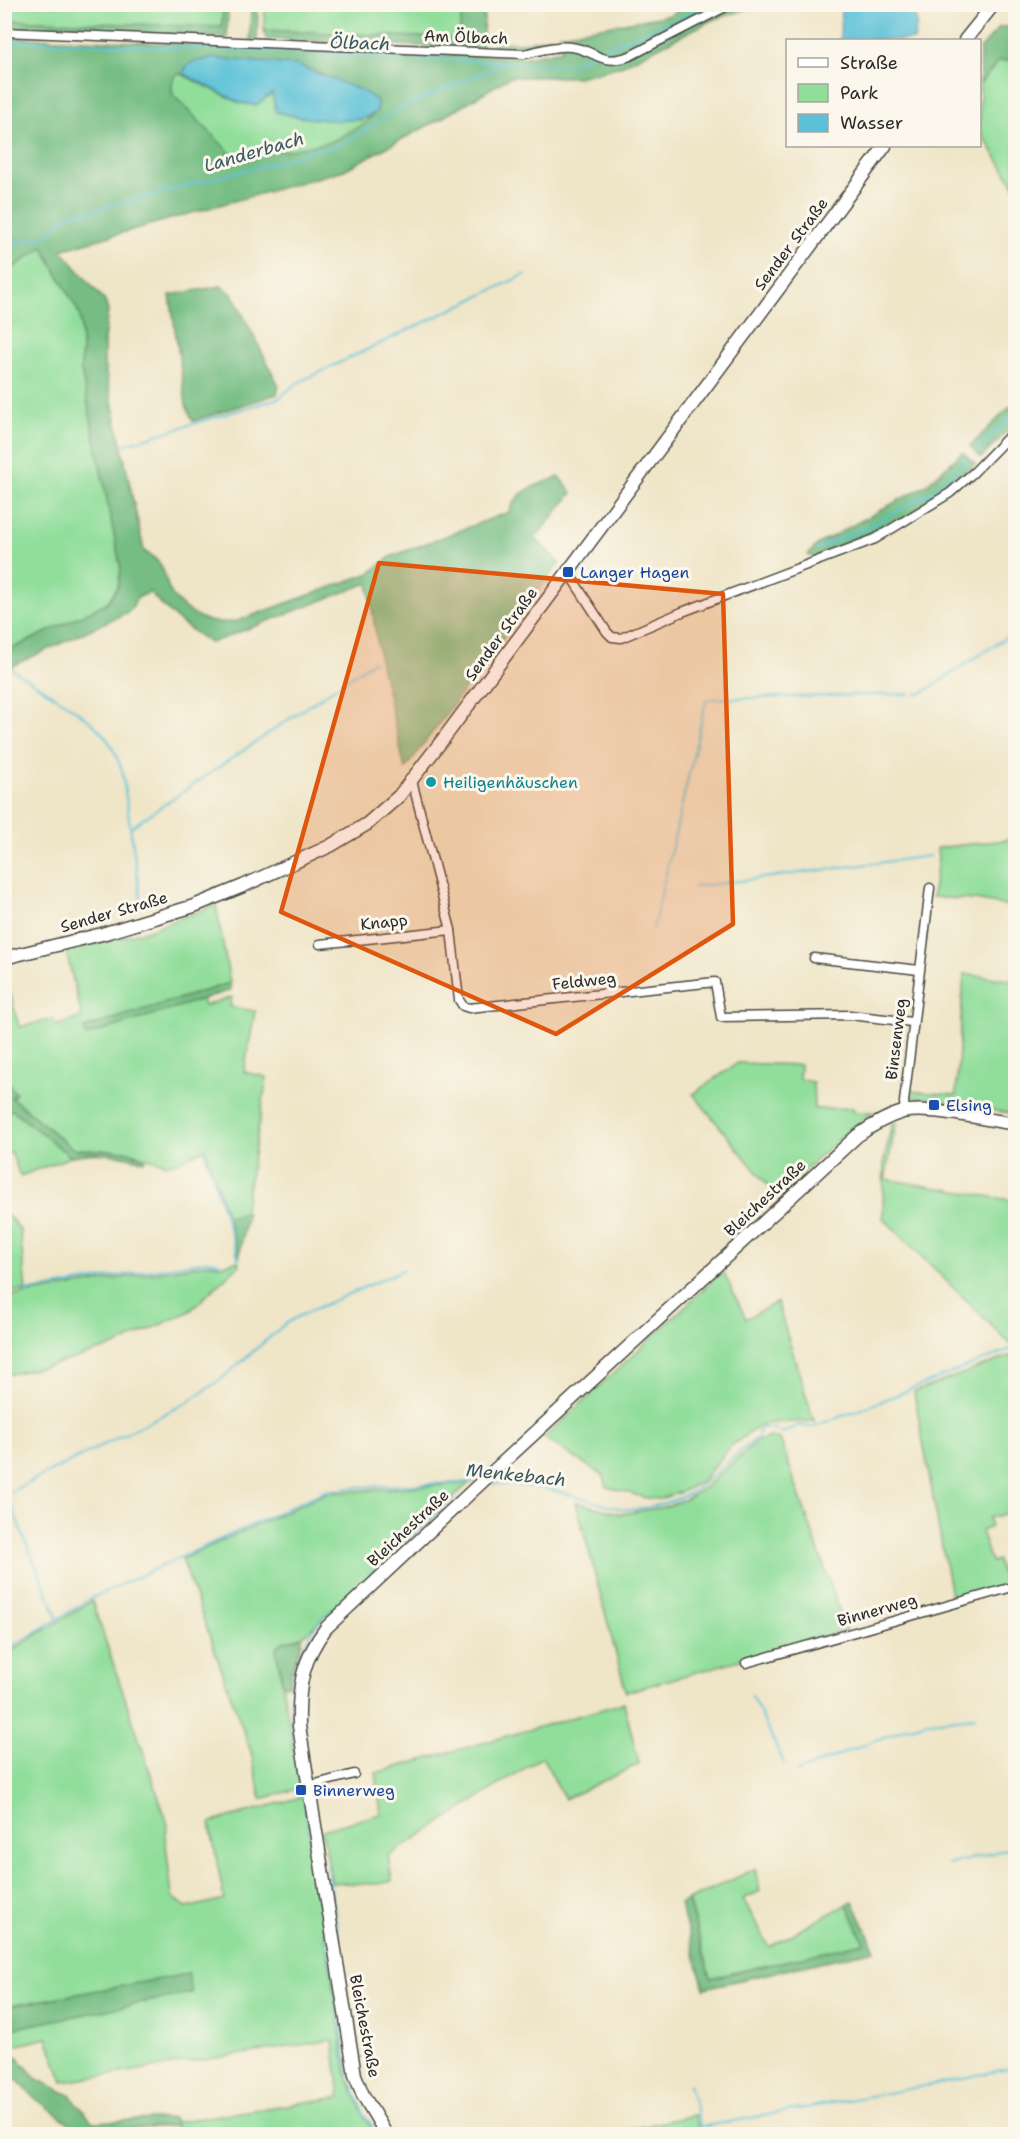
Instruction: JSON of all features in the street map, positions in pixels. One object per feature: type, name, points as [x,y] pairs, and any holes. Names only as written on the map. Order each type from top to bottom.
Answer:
[{"type":"street","name":"Am Ölbach","points":[[4,32],[524,54],[562,47],[580,49],[601,59],[612,60],[630,56],[731,4]]},
{"type":"street","points":[[966,39],[994,4]]},
{"type":"street","name":"Sender Straße","points":[[4,958],[145,922],[194,906],[243,886],[330,846],[367,824],[399,796],[884,147]]},
{"type":"street","points":[[567,573],[607,632],[612,637],[621,638],[682,612],[875,539],[950,493],[1016,429]]},
{"type":"street","name":"Feldweg","points":[[412,781],[451,930],[459,1000],[463,1006],[469,1008],[715,982],[721,1017],[850,1015],[912,1022]]},
{"type":"street","name":"Binsenweg","points":[[905,1112],[903,1102],[930,888]]},
{"type":"street","name":"Knapp","points":[[320,944],[451,930]]},
{"type":"street","points":[[814,958],[919,969]]},
{"type":"street","name":"Bleichestraße","points":[[386,2134],[363,2095],[355,2075],[299,1726],[298,1705],[302,1675],[315,1643],[326,1628],[474,1488],[857,1136],[888,1117],[905,1112],[934,1112],[1016,1124]]},
{"type":"street","name":"Binnerweg","points":[[746,1664],[1016,1586]]},
{"type":"street","points":[[308,1786],[354,1774]]},
{"type":"highlighted area","points":[[379,563],[723,594],[733,924],[556,1034],[281,912]]},
{"type":"green space","points":[[5,5],[223,5],[222,27],[5,20]]},
{"type":"green space","points":[[223,5],[228,5],[227,38],[5,29],[5,20],[222,27]]},
{"type":"green space","points":[[251,5],[258,5],[257,40],[250,40]]},
{"type":"green space","points":[[265,5],[462,5],[460,39],[264,30]]},
{"type":"green space","points":[[462,5],[485,5],[482,49],[266,39],[264,30],[459,39]]},
{"type":"green space","points":[[686,5],[760,5],[712,20],[621,66],[578,77],[510,77],[442,118],[344,170],[61,250],[105,301],[108,311],[104,339],[104,364],[144,551],[159,563],[169,589],[176,599],[197,616],[216,622],[237,621],[370,573],[390,557],[509,512],[523,493],[559,477],[572,493],[535,538],[559,563],[405,769],[380,660],[368,583],[211,643],[179,620],[150,592],[137,598],[130,611],[10,667],[5,673],[5,650],[18,646],[107,603],[118,587],[121,569],[81,370],[80,315],[43,247],[5,273],[5,37],[526,57],[562,50],[560,34],[670,15]],"holes":[[[185,68],[377,111],[362,125],[331,142],[285,151],[264,149],[236,159],[173,95],[172,84],[176,75],[184,74]]]},
{"type":"green space","points":[[1000,27],[1015,27],[1015,60],[999,61],[981,82],[981,48]]},
{"type":"green space","points":[[551,37],[553,45],[525,51],[494,50],[494,42],[524,43]]},
{"type":"green space","points":[[1015,60],[1015,82],[1011,99],[1015,102],[1015,187],[981,133],[981,82],[999,61]]},
{"type":"green space","points":[[179,73],[240,103],[256,105],[273,93],[274,97],[350,119],[360,120],[372,115],[362,125],[331,142],[285,151],[264,149],[236,159],[173,95],[172,83]]},
{"type":"green space","points":[[43,247],[80,315],[81,370],[121,569],[118,587],[107,603],[18,646],[5,650],[4,273]]},
{"type":"green space","points":[[221,286],[232,294],[279,386],[277,394],[193,421],[186,405],[170,295]]},
{"type":"green space","points":[[1015,402],[1015,423],[981,458],[970,446]]},
{"type":"green space","points":[[963,452],[975,464],[948,489],[900,521],[814,557],[808,555],[818,544],[925,486]]},
{"type":"green space","points":[[1015,835],[1015,898],[1008,906],[975,900],[932,897],[938,860],[937,848],[1006,840]]},
{"type":"green space","points":[[216,905],[230,983],[85,1028],[86,1035],[202,999],[204,1006],[232,997],[230,1007],[255,1011],[244,1072],[267,1077],[244,1213],[227,1217],[205,1149],[167,1164],[125,1151],[73,1149],[11,1097],[16,1094],[8,1084],[5,1084],[4,970],[19,1027],[53,1019],[56,1026],[82,1017],[66,951],[146,931]]},
{"type":"green space","points":[[1015,972],[1015,1114],[946,1103],[938,1099],[910,1097],[909,1091],[956,1095],[964,974],[1011,980]]},
{"type":"green space","points":[[230,983],[231,990],[86,1036],[84,1028]]},
{"type":"green space","points":[[738,1063],[800,1065],[799,1079],[813,1082],[814,1109],[853,1108],[854,1112],[873,1112],[850,1129],[776,1196],[693,1094]]},
{"type":"green space","points":[[8,1083],[16,1094],[11,1097],[73,1149],[125,1151],[145,1158],[144,1161],[108,1154],[71,1157],[13,1110],[5,1113],[5,1084]]},
{"type":"green space","points":[[12,1110],[71,1157],[20,1176],[11,1152],[5,1154],[5,1113]]},
{"type":"green space","points":[[892,1123],[896,1123],[885,1179],[1015,1201],[1015,1344],[1011,1345],[883,1218],[884,1161]]},
{"type":"green space","points":[[247,1212],[239,1258],[227,1217]]},
{"type":"green space","points":[[8,1215],[20,1230],[26,1290],[5,1293],[4,1216]]},
{"type":"green space","points":[[238,1261],[239,1265],[190,1311],[114,1346],[53,1365],[5,1375],[5,1297]]},
{"type":"green space","points":[[723,1271],[746,1319],[777,1302],[814,1421],[768,1423],[759,1426],[731,1446],[702,1481],[681,1492],[660,1499],[647,1498],[607,1487],[604,1476],[544,1438]]},
{"type":"green space","points":[[1015,1354],[1015,1511],[989,1518],[991,1527],[981,1531],[991,1562],[997,1560],[1005,1585],[952,1601],[914,1392]]},
{"type":"green space","points":[[769,1437],[780,1439],[846,1630],[626,1692],[576,1502],[621,1514],[664,1507],[686,1499],[704,1488],[756,1442]]},
{"type":"green space","points":[[469,1483],[302,1637],[283,1642],[276,1648],[300,1788],[261,1799],[251,1752],[182,1559],[326,1493]]},
{"type":"green space","points":[[92,1601],[168,1825],[165,1836],[172,1896],[187,1908],[224,1899],[210,1824],[212,1822],[304,1798],[347,2075],[372,2130],[331,2134],[180,2134],[174,2122],[340,2097],[333,2040],[63,2082],[47,2038],[10,2047],[5,2030],[191,1993],[188,1974],[5,2007],[5,1654]]},
{"type":"green space","points":[[302,1637],[289,1685],[283,1685],[276,1648],[283,1642]]},
{"type":"green space","points":[[624,1703],[639,1764],[565,1799],[542,1757],[388,1856],[392,1881],[379,1884],[332,1883],[322,1830],[381,1814],[376,1773]]},
{"type":"green space","points":[[755,1869],[760,1891],[743,1899],[769,1947],[847,1904],[865,1943],[711,1978],[688,1900]]},
{"type":"green space","points":[[688,1900],[711,1978],[864,1943],[847,1904],[853,1901],[875,1950],[704,1988],[680,1904]]},
{"type":"green space","points":[[188,1974],[192,1993],[5,2030],[5,2007]]},
{"type":"green space","points":[[4,2034],[12,2051],[37,2079],[70,2095],[93,2122],[173,2118],[176,2126],[80,2131],[36,2099],[5,2068]]},
{"type":"green space","points":[[695,2115],[698,2134],[608,2134]]},
{"type":"water","points":[[849,5],[910,5],[917,22],[914,39],[840,39],[841,8]]},
{"type":"water","points":[[212,58],[297,65],[363,91],[377,101],[377,111],[368,116],[343,120],[299,117],[276,112],[272,93],[256,105],[240,103],[184,74],[185,68],[192,62]]},
{"type":"waterway","name":"Ölbach","points":[[595,52],[679,20],[702,4]]},
{"type":"waterway","points":[[1009,35],[1016,35]]},
{"type":"waterway","name":"Ölbach","points":[[4,41],[560,65],[572,64],[590,55]]},
{"type":"waterway","name":"Landerbach","points":[[4,248],[19,240],[43,238],[67,216],[74,213],[83,213],[302,155],[306,151],[326,149],[343,143],[405,106],[503,64]]},
{"type":"waterway","points":[[123,445],[279,398],[297,383],[526,274]]},
{"type":"waterway","points":[[976,451],[1016,412]]},
{"type":"waterway","points":[[818,548],[870,526],[932,492],[967,459]]},
{"type":"waterway","points":[[916,694],[922,693],[1016,631]]},
{"type":"waterway","points":[[130,828],[374,661]]},
{"type":"waterway","points":[[10,668],[59,699],[94,725],[116,755],[122,770],[142,908]]},
{"type":"waterway","points":[[653,929],[706,701],[710,699],[909,694]]},
{"type":"waterway","points":[[693,887],[930,856]]},
{"type":"waterway","points":[[205,1153],[239,1260]]},
{"type":"waterway","points":[[23,1292],[206,1261],[220,1263]]},
{"type":"waterway","points":[[58,1619],[6,1494],[188,1402],[220,1380],[285,1324],[299,1316],[403,1270]]},
{"type":"waterway","name":"Menkebach","points":[[488,1483],[548,1489],[623,1509],[655,1505],[680,1498],[696,1489],[758,1438],[759,1430],[765,1427],[772,1427],[782,1433],[799,1425],[809,1427],[817,1425],[1016,1347]]},
{"type":"waterway","name":"Menkebach","points":[[4,1651],[92,1598],[325,1491],[360,1487],[476,1482]]},
{"type":"waterway","points":[[302,1787],[294,1743],[291,1704],[296,1666],[304,1647],[316,1625],[454,1498]]},
{"type":"waterway","points":[[751,1694],[784,1763]]},
{"type":"waterway","points":[[797,1772],[906,1728],[929,1722],[975,1717]]},
{"type":"waterway","points":[[304,1797],[349,2076]]},
{"type":"waterway","points":[[947,1865],[1016,1847]]},
{"type":"waterway","points":[[327,1866],[340,1943]]},
{"type":"waterway","points":[[689,2084],[701,2127],[1016,2067]]},
{"type":"waterway","points":[[351,2081],[364,2114],[378,2134]]},
{"type":"place","name":"Langer Hagen","points":[[568,572]]},
{"type":"place","name":"Heiligenhäuschen","points":[[431,782]]},
{"type":"place","name":"Elsing","points":[[934,1105]]},
{"type":"place","name":"Binnerweg","points":[[301,1790]]}]
